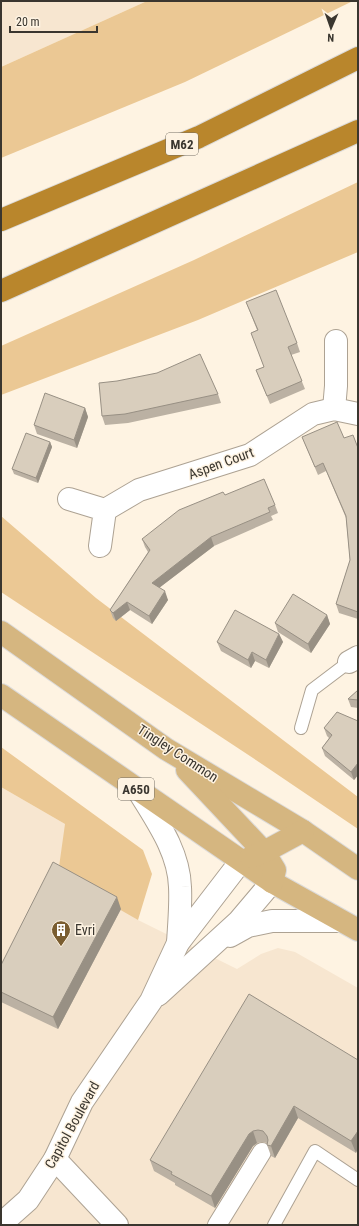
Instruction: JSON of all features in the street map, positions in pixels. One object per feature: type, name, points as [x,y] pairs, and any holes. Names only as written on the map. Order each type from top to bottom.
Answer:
[{"type":"highway","name":"M62","points":[[1,220],[199,137],[358,58]]},
{"type":"highway","points":[[1,291],[358,131]]},
{"type":"main road","name":"Tingley Common","points":[[1,632],[166,749],[304,831],[358,869]]},
{"type":"main road","name":"A650","points":[[1,695],[272,882],[349,925]]},
{"type":"main road","points":[[166,749],[264,852],[275,870],[272,882]]},
{"type":"main road","points":[[241,861],[264,852],[304,831]]},
{"type":"street","points":[[334,409],[336,386],[336,341]]},
{"type":"street","name":"Aspen Court","points":[[105,510],[139,490],[250,455],[313,414],[334,409],[358,414]]},
{"type":"street","points":[[69,499],[105,510],[100,546]]},
{"type":"street","name":"Capitol Boulevard","points":[[138,790],[169,844],[176,861],[180,887],[178,943]]},
{"type":"street","name":"Capitol Boulevard","points":[[1,1224],[28,1200],[55,1159],[82,1102],[151,1001],[178,943],[241,861]]},
{"type":"street","name":"Capitol Boulevard","points":[[151,1001],[239,921],[272,882]]},
{"type":"street","name":"Capitol Boulevard","points":[[213,945],[248,926],[272,921],[349,925]]},
{"type":"street","points":[[217,1225],[262,1152]]},
{"type":"street","points":[[55,1159],[117,1225]]},
{"type":"lane","points":[[301,728],[312,690],[354,660]]},
{"type":"lane","points":[[274,1225],[315,1151],[358,1180]]},
{"type":"shaded area","points":[[1,1],[147,1],[1,67]]},
{"type":"shaded area","points":[[147,1],[353,1],[185,82],[1,158],[1,67]]},
{"type":"shaded area","points":[[358,182],[358,252],[198,320],[1,395],[1,346],[194,260]]},
{"type":"shaded area","points":[[1,516],[96,598],[358,797],[358,829],[1,592]]},
{"type":"shaded area","points":[[1,747],[143,850],[152,874],[138,920],[58,874],[65,824],[1,787]]},
{"type":"shaded area","points":[[1,787],[65,824],[121,909],[138,920],[237,969],[261,954],[278,948],[295,952],[358,988],[358,1225],[1,1225]]},
{"type":"building","points":[[276,290],[297,343],[288,347],[302,381],[267,396],[256,370],[264,367],[251,333],[258,330],[246,302]]},
{"type":"building","points":[[200,354],[218,394],[125,414],[102,416],[99,383],[157,373]]},
{"type":"building","points":[[45,393],[85,408],[74,440],[34,425]]},
{"type":"building","points":[[337,422],[344,438],[353,435],[358,448],[358,612],[336,604],[350,560],[346,516],[323,463],[315,467],[302,437]]},
{"type":"building","points":[[26,433],[50,442],[36,478],[12,469]]},
{"type":"building","points":[[264,479],[275,505],[268,508],[270,512],[211,537],[152,583],[165,591],[149,616],[127,602],[113,613],[110,610],[150,550],[142,539],[179,510],[223,492],[225,495]]},
{"type":"building","points":[[293,594],[327,615],[308,644],[275,623]]},
{"type":"building","points":[[235,610],[279,634],[266,660],[252,652],[248,660],[217,642]]},
{"type":"building","points":[[358,690],[358,700],[348,699]]},
{"type":"building","points":[[337,712],[358,721],[358,763],[351,772],[322,748],[332,735],[324,728]]},
{"type":"building","name":"Evri","points":[[53,862],[117,897],[53,1017],[1,992],[1,965]]},
{"type":"building","points":[[249,994],[358,1060],[358,1131],[351,1141],[294,1106],[271,1146],[267,1145],[267,1136],[263,1131],[253,1131],[249,1134],[211,1196],[171,1174],[172,1172],[150,1160]]},
{"type":"place","name":"Evri","points":[[61,947]]}]
